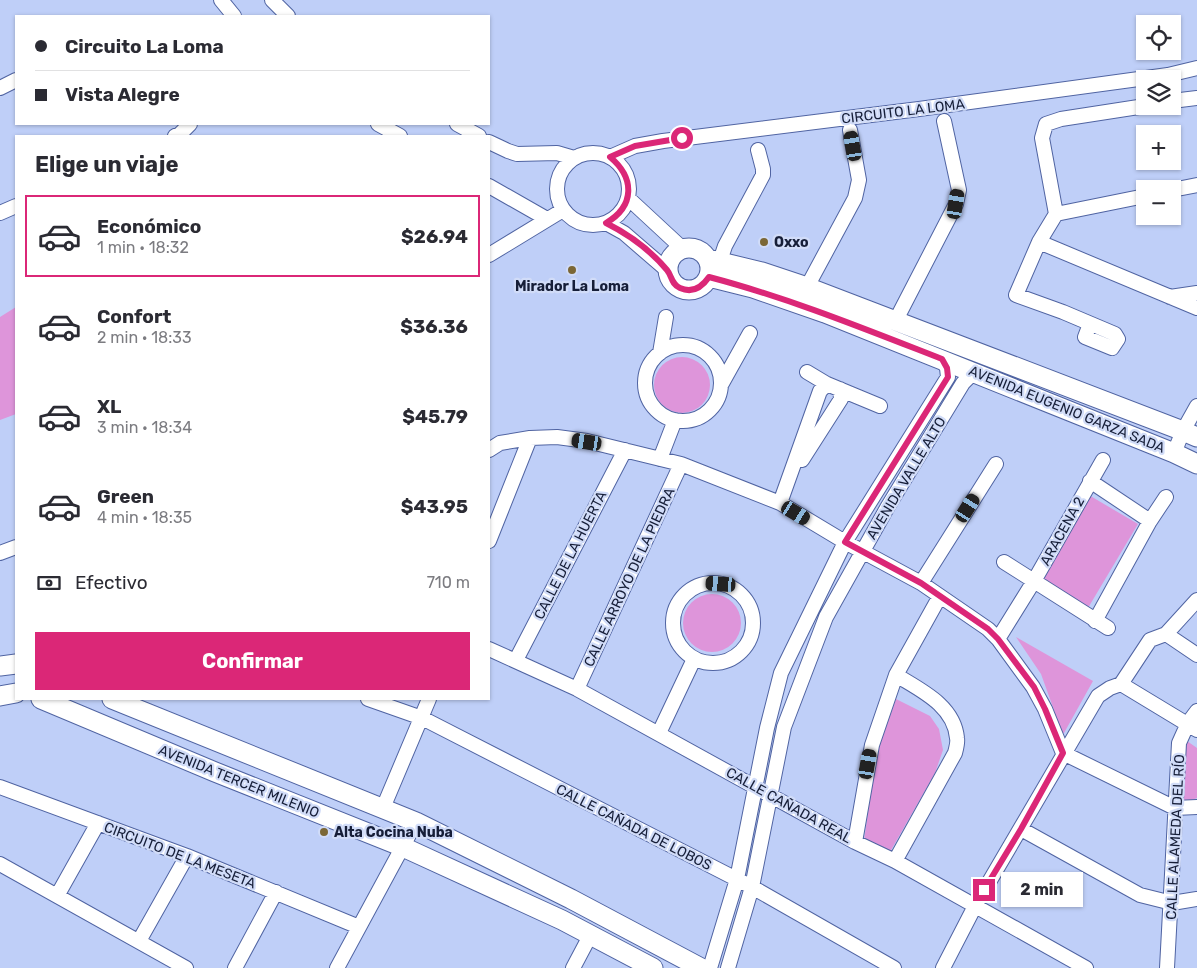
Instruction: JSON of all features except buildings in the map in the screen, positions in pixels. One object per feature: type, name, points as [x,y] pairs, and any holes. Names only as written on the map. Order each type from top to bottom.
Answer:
[{"type":"street","points":[[272,0],[287,15]]},
{"type":"street","name":"CIRCUITO LA LOMA","points":[[610,157],[635,146],[663,140],[919,109],[1149,78],[1197,68]]},
{"type":"street","points":[[0,88],[15,80]]},
{"type":"street","points":[[1181,101],[1197,98]]},
{"type":"street","points":[[1090,324],[1016,295],[1039,242],[1056,214],[1042,138],[1046,124],[1061,119],[1136,107]]},
{"type":"street","points":[[896,320],[956,204],[959,190],[944,121]]},
{"type":"street","points":[[178,135],[189,125]]},
{"type":"street","points":[[380,125],[398,135]]},
{"type":"street","points":[[459,125],[477,135]]},
{"type":"street","points":[[807,287],[855,198],[859,180],[850,130]]},
{"type":"street","points":[[490,142],[517,154],[557,153],[574,158]]},
{"type":"street","points":[[712,266],[702,252],[693,248],[683,249],[672,258],[668,271],[671,280],[678,287],[686,290],[696,290],[704,285],[712,266],[725,246],[763,175],[764,169],[758,150]]},
{"type":"street","points":[[589,153],[610,157],[626,175],[629,186],[628,198],[620,213],[606,223],[594,225],[582,224],[571,219],[563,210],[557,196],[557,182],[563,168],[574,158],[589,153]]},
{"type":"street","points":[[1181,189],[1197,186]]},
{"type":"street","points":[[490,187],[547,219]]},
{"type":"street","points":[[628,198],[683,249]]},
{"type":"street","points":[[1056,214],[1136,198]]},
{"type":"street","points":[[0,213],[15,206]]},
{"type":"street","points":[[490,255],[563,210]]},
{"type":"street","points":[[606,223],[624,233],[668,271]]},
{"type":"street","points":[[1039,242],[1197,308]]},
{"type":"street","name":"AVENIDA EUGENIO GARZA SADA","points":[[712,266],[752,288],[896,320],[1190,434]]},
{"type":"street","name":"AVENIDA EUGENIO GARZA SADA","points":[[712,266],[762,272],[807,287],[828,305],[942,359],[1197,464]]},
{"type":"street","points":[[1169,297],[1197,293]]},
{"type":"street","points":[[660,353],[666,317]]},
{"type":"street","points":[[722,386],[720,372],[706,352],[682,345],[670,347],[660,353],[646,374],[645,386],[648,398],[654,408],[664,416],[675,420],[688,421],[701,417],[711,409],[718,398],[722,386],[750,333]]},
{"type":"street","name":"AVENIDA VALLE ALTO","points":[[710,968],[737,880],[755,786],[781,673],[845,542],[948,377],[947,368],[942,359]]},
{"type":"street","points":[[807,372],[880,406]]},
{"type":"street","name":"AVENIDA VALLE ALTO","points":[[728,968],[752,887],[784,727],[826,617],[887,508],[962,383],[970,376],[984,376]]},
{"type":"street","points":[[780,503],[820,392],[834,386]]},
{"type":"street","points":[[789,480],[841,399],[834,386]]},
{"type":"street","points":[[1174,453],[1190,434],[1197,406]]},
{"type":"street","points":[[660,459],[675,420]]},
{"type":"street","points":[[490,449],[500,443],[530,438],[557,437],[625,450],[681,464],[780,503],[845,542],[921,583],[988,629],[998,639],[1034,687],[1063,753],[1175,808],[1197,807]]},
{"type":"street","points":[[490,538],[530,438]]},
{"type":"street","name":"CALLE DE LA HUERTA","points":[[516,660],[625,450]]},
{"type":"street","name":"ARACENA 2","points":[[998,639],[1034,581],[1103,460]]},
{"type":"street","name":"CALLE ARROYO DE LA PIEDRA","points":[[577,689],[681,464]]},
{"type":"street","points":[[921,583],[996,464]]},
{"type":"street","name":"ARACENA 2","points":[[1090,481],[1150,521]]},
{"type":"street","points":[[1095,621],[1150,521],[1166,497]]},
{"type":"street","points":[[0,553],[15,547]]},
{"type":"street","name":"ARACENA 2","points":[[1004,562],[1108,628]]},
{"type":"street","points":[[710,583],[721,584],[732,588],[742,596],[749,606],[752,615],[754,625],[749,641],[737,656],[727,661],[717,664],[705,663],[694,659],[683,651],[675,639],[672,624],[674,611],[680,600],[692,589],[700,585],[710,583]]},
{"type":"street","points":[[855,842],[872,744],[896,675],[940,596]]},
{"type":"street","points":[[944,968],[975,906],[1098,696],[1110,688],[1121,684],[1150,640],[1166,634],[1197,600]]},
{"type":"street","points":[[1166,634],[1197,655]]},
{"type":"street","name":"CALLE CAÑADA REAL","points":[[490,649],[577,689],[855,842],[894,861],[1086,968]]},
{"type":"street","points":[[659,733],[694,659]]},
{"type":"street","points":[[0,666],[15,664]]},
{"type":"street","points":[[894,861],[955,753],[957,738],[951,719],[939,702],[896,675]]},
{"type":"street","points":[[1121,684],[1192,726]]},
{"type":"street","points":[[0,696],[15,693]]},
{"type":"street","name":"AVENIDA TERCER MILENIO","points":[[43,700],[214,772],[403,846],[591,934],[654,968]]},
{"type":"street","name":"AVENIDA TERCER MILENIO","points":[[114,700],[416,822],[571,899],[701,968]]},
{"type":"street","name":"CALLE CAÑADA DE LOBOS","points":[[371,700],[422,718],[752,887],[894,968]]},
{"type":"street","points":[[383,808],[429,700]]},
{"type":"street","name":"CALLE ALAMEDA DEL RÍO","points":[[1167,968],[1172,903],[1179,743],[1192,726],[1197,711]]},
{"type":"street","points":[[214,772],[228,747]]},
{"type":"street","name":"CIRCUITO DE LA MESETA","points":[[0,787],[187,856],[359,927]]},
{"type":"street","points":[[337,968],[416,822]]},
{"type":"street","points":[[57,896],[98,823]]},
{"type":"street","points":[[1021,829],[1140,896],[1172,903],[1197,899]]},
{"type":"street","points":[[139,941],[187,856]]},
{"type":"street","points":[[0,864],[186,968]]},
{"type":"street","points":[[235,968],[276,892]]},
{"type":"street","points":[[562,920],[571,899]]},
{"type":"street","points":[[572,968],[591,934]]},
{"type":"shaded area","points":[[15,308],[15,414],[0,420],[0,317]]},
{"type":"shaded area","points":[[676,357],[688,357],[702,365],[710,379],[708,396],[702,405],[688,413],[676,413],[666,408],[659,401],[654,391],[654,379],[659,369],[666,362]]},
{"type":"shaded area","points":[[1087,494],[1138,524],[1088,608],[1039,584]]},
{"type":"shaded area","points":[[706,594],[718,594],[733,602],[741,617],[741,629],[733,644],[718,652],[706,652],[691,644],[683,629],[683,617],[691,602]]},
{"type":"shaded area","points":[[1016,637],[1093,681],[1064,733],[1059,735],[1054,710],[1041,674]]},
{"type":"shaded area","points":[[896,699],[930,716],[939,729],[943,750],[935,773],[890,852],[864,841],[876,755]]},
{"type":"shaded area","points":[[1187,741],[1197,748],[1197,798],[1179,805],[1182,744]]},
{"type":"place","name":"Oxxo","points":[[764,242]]},
{"type":"place","name":"Mirador La Loma","points":[[572,270]]},
{"type":"place","name":"Alta Cocina Nuba","points":[[324,832]]},
{"type":"route","points":[[682,138],[635,146],[610,157],[626,175],[629,186],[625,206],[620,213],[606,223],[624,233],[648,252],[668,271],[671,280],[678,287],[686,290],[696,290],[704,285],[709,277],[752,288],[825,313],[942,359],[947,368],[948,377],[845,542],[921,583],[988,629],[998,639],[1034,687],[1063,753],[1021,829],[984,890]]}]
